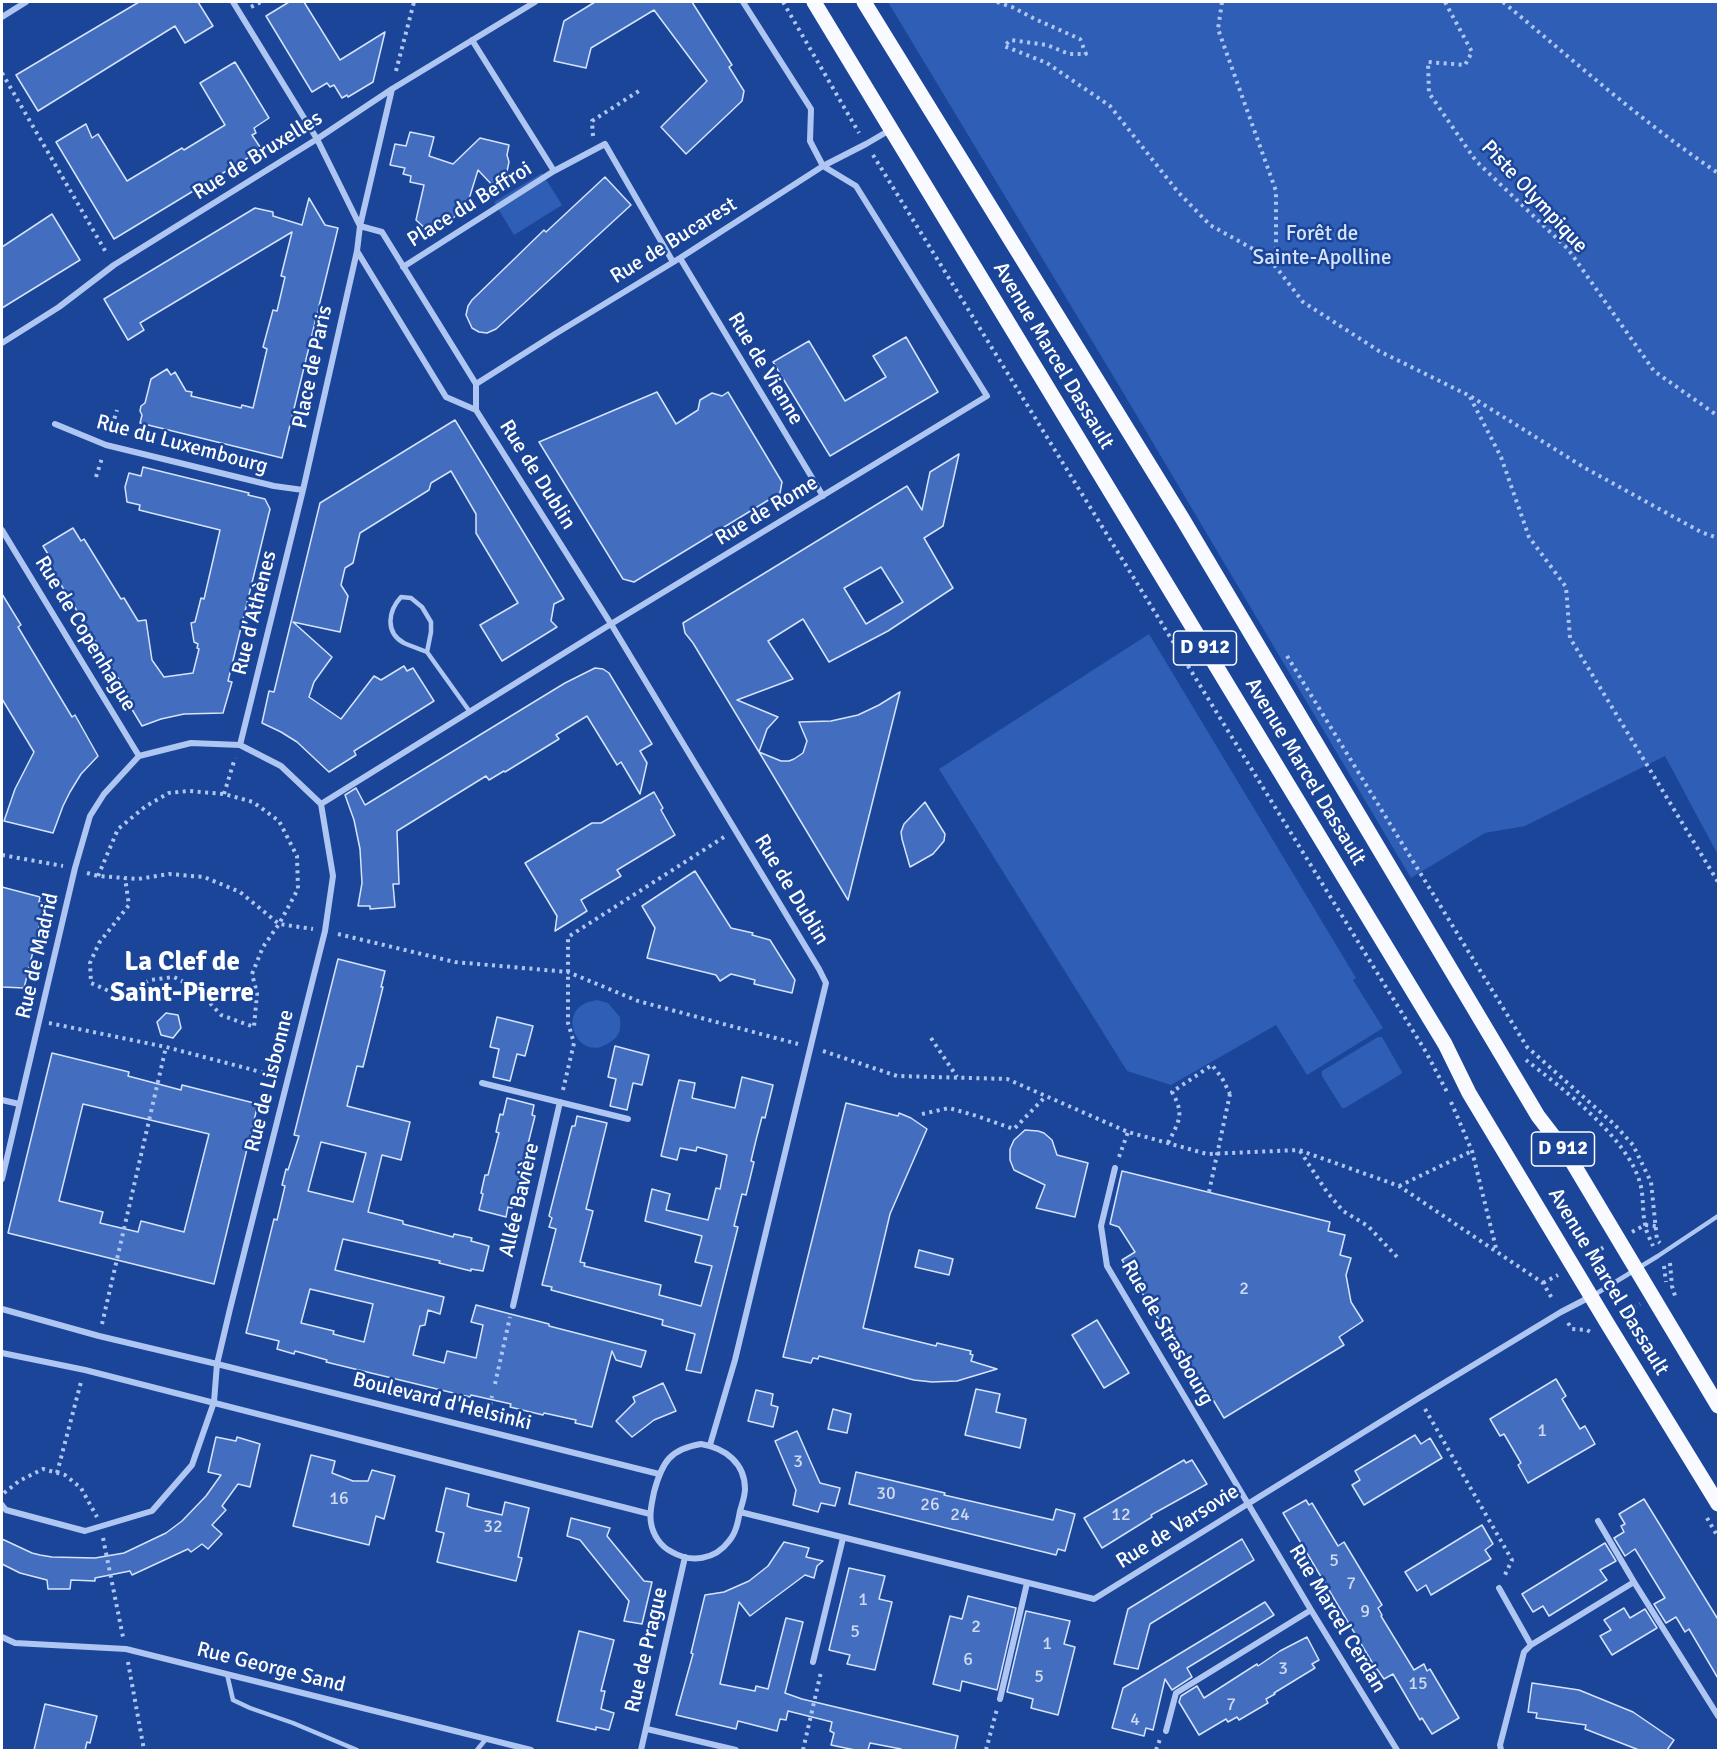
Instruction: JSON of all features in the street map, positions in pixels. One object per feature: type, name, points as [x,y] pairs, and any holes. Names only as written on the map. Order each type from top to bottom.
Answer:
[{"type":"main road","name":"Avenue Marcel Dassault","points":[[814,2],[1445,1044],[1469,1093],[1591,1297],[1719,1504]]},
{"type":"main road","name":"Avenue Marcel Dassault","points":[[864,2],[1182,518],[1538,1116],[1568,1155],[1719,1406]]},
{"type":"street","points":[[2,17],[26,2]]},
{"type":"street","points":[[233,2],[317,139],[360,226],[382,232],[476,384]]},
{"type":"street","name":"Rue de Bruxelles","points":[[2,343],[59,307],[114,265],[317,139],[392,89],[535,2]]},
{"type":"street","points":[[743,2],[811,109],[810,141],[823,166]]},
{"type":"street","name":"Place du Beffroi","points":[[472,40],[554,171]]},
{"type":"street","points":[[357,251],[360,226],[392,89]]},
{"type":"street","name":"Rue de Bucarest","points":[[476,384],[823,166],[891,129]]},
{"type":"street","points":[[593,150],[605,144],[676,260]]},
{"type":"street","name":"Place du Beffroi","points":[[403,267],[554,171],[593,150]]},
{"type":"street","name":"Rue de Rome","points":[[321,804],[611,624],[987,396],[856,186],[823,166]]},
{"type":"street","name":"Rue de Dublin","points":[[357,251],[446,397],[476,410]]},
{"type":"street","name":"Place de Paris","points":[[303,490],[357,251]]},
{"type":"street","name":"Rue de Vienne","points":[[676,260],[824,496]]},
{"type":"street","name":"Rue de Dublin","points":[[476,384],[476,410],[611,624],[825,983],[735,1360],[710,1445]]},
{"type":"street","name":"Rue du Luxembourg","points":[[55,424],[106,445],[274,486],[303,490]]},
{"type":"street","name":"Rue d'Athènes","points":[[240,745],[303,490]]},
{"type":"street","name":"Rue de Copenhague","points":[[2,530],[139,756]]},
{"type":"street","points":[[139,756],[191,742],[240,745],[281,766],[321,804]]},
{"type":"street","name":"Rue de Madrid","points":[[2,1179],[75,868],[90,816],[104,794],[139,756]]},
{"type":"street","name":"Rue de Lisbonne","points":[[217,1364],[325,930],[333,876],[321,804]]},
{"type":"street","points":[[482,1083],[628,1119]]},
{"type":"street","points":[[2,1100],[19,1104]]},
{"type":"street","name":"Allée Bavière","points":[[513,1306],[560,1102]]},
{"type":"street","name":"Rue de Strasbourg","points":[[1115,1168],[1101,1226],[1107,1266],[1249,1503]]},
{"type":"street","name":"Rue de Varsovie","points":[[740,1512],[1094,1599],[1419,1398],[1561,1312],[1591,1297]]},
{"type":"street","name":"Boulevard d'Helsinki","points":[[2,1309],[99,1336],[659,1474]]},
{"type":"street","points":[[2,1353],[85,1370],[650,1514]]},
{"type":"street","points":[[2,1505],[6,1510],[85,1531],[152,1511],[192,1464],[213,1402],[217,1364]]},
{"type":"street","points":[[710,1445],[727,1453],[737,1463],[743,1475],[745,1489],[736,1529],[730,1541],[720,1551],[707,1557],[694,1559],[680,1557],[658,1540],[652,1528],[650,1514],[659,1474],[665,1462],[675,1452],[688,1446],[710,1445]]},
{"type":"street","name":"Rue Marcel Cerdan","points":[[1249,1503],[1311,1610],[1397,1750]]},
{"type":"street","points":[[1598,1521],[1719,1716]]},
{"type":"street","points":[[813,1662],[843,1538]]},
{"type":"street","name":"Rue de Prague","points":[[641,1750],[685,1557]]},
{"type":"street","points":[[1501,1750],[1500,1745],[1524,1652],[1531,1645],[1635,1582]]},
{"type":"street","points":[[999,1699],[1027,1583]]},
{"type":"street","points":[[1499,1588],[1531,1645]]},
{"type":"street","points":[[1166,1731],[1176,1693],[1311,1610]]},
{"type":"street","name":"Rue George Sand","points":[[2,1637],[15,1643],[126,1649],[531,1750]]},
{"type":"street","points":[[647,1729],[736,1750]]},
{"type":"lane","points":[[427,652],[432,622],[411,598],[401,597],[393,605],[390,617],[396,637],[427,652],[470,712]]},
{"type":"lane","points":[[1591,1297],[1719,1216]]},
{"type":"lane","points":[[227,1674],[233,1700],[357,1750]]},
{"type":"lane","points":[[477,1750],[486,1739]]},
{"type":"path","points":[[392,89],[414,2]]},
{"type":"path","points":[[783,2],[866,144],[1426,1052],[1472,1150],[1497,1253]]},
{"type":"path","points":[[997,2],[1080,39],[1086,54],[1069,54],[1047,45],[1011,40],[1004,46],[1047,63],[1110,106],[1178,192],[1210,225],[1253,249],[1276,267],[1303,302],[1379,351],[1470,396],[1585,468],[1701,532],[1719,538]]},
{"type":"path","points":[[1222,2],[1218,29],[1276,190],[1276,267]]},
{"type":"path","name":"Piste Olympique","points":[[1445,2],[1472,52],[1465,64],[1428,62],[1429,93],[1476,161],[1568,249],[1654,371],[1719,416]]},
{"type":"path","points":[[1503,2],[1592,76],[1692,155],[1719,173]]},
{"type":"path","points":[[2,73],[114,265]]},
{"type":"path","points":[[593,150],[592,122],[642,89]]},
{"type":"path","points":[[1470,396],[1501,458],[1529,537],[1566,586],[1570,638],[1719,882]]},
{"type":"path","points":[[1283,650],[1527,1047],[1614,1124],[1633,1145],[1651,1182],[1657,1240],[1666,1251],[1670,1262],[1672,1286],[1677,1301]]},
{"type":"path","points":[[224,794],[240,745]]},
{"type":"path","points":[[98,876],[118,829],[146,806],[169,793],[189,791],[224,794],[253,802],[279,821],[297,856],[298,889],[279,924],[263,947],[252,974],[256,993],[254,1027],[221,1015],[197,989],[174,977],[150,980],[120,996],[91,983],[90,963],[99,943],[129,905],[125,878]]},
{"type":"path","points":[[560,1102],[574,1043],[568,1023],[568,937],[735,830]]},
{"type":"path","points":[[2,855],[75,868],[98,876],[138,879],[169,874],[204,877],[240,892],[279,924],[325,930]]},
{"type":"path","points":[[40,1021],[166,1047],[287,1078]]},
{"type":"path","points":[[931,1038],[957,1078]]},
{"type":"path","points":[[99,1336],[166,1047]]},
{"type":"path","points":[[1168,1143],[1180,1120],[1180,1110],[1172,1092],[1212,1065],[1230,1094],[1209,1192]]},
{"type":"path","points":[[922,1114],[949,1108],[1014,1129],[1046,1096]]},
{"type":"path","points":[[1115,1168],[1128,1132]]},
{"type":"path","points":[[1398,1258],[1368,1226],[1343,1212],[1299,1150],[1399,1186],[1543,1283],[1553,1300]]},
{"type":"path","points":[[1399,1186],[1472,1150]]},
{"type":"path","points":[[1543,1283],[1619,1238],[1645,1226],[1656,1226]]},
{"type":"path","points":[[1592,1333],[1672,1286]]},
{"type":"path","points":[[495,1384],[513,1306]]},
{"type":"path","points":[[57,1473],[85,1370]]},
{"type":"path","points":[[485,1430],[492,1396]]},
{"type":"path","points":[[1419,1398],[1512,1560],[1499,1588]]},
{"type":"path","points":[[2,1495],[19,1481],[43,1469],[65,1475],[81,1488],[93,1508],[100,1526],[126,1649],[144,1750]]},
{"type":"path","points":[[803,1750],[823,1665],[813,1662]]},
{"type":"path","points":[[986,1750],[999,1699]]},
{"type":"green space","name":"Forêt de Sainte-Apolline","points":[[888,2],[1718,2],[1718,855],[1665,756],[1525,826],[1485,833],[1411,878]]},
{"type":"green space","points":[[542,173],[562,205],[514,235],[494,202]]},
{"type":"green space","points":[[1149,634],[1356,978],[1353,980],[1383,1028],[1307,1075],[1276,1025],[1171,1085],[1127,1071],[939,769]]},
{"type":"green space","points":[[597,1000],[608,1003],[620,1017],[620,1030],[615,1039],[597,1048],[588,1047],[581,1042],[573,1027],[573,1018],[576,1010],[585,1003]]},
{"type":"green space","points":[[1378,1037],[1382,1037],[1402,1072],[1401,1074],[1342,1108],[1322,1076],[1322,1071]]},
{"type":"building","points":[[139,2],[198,2],[213,26],[185,43],[175,26],[38,111],[16,75]]},
{"type":"building","points":[[289,2],[304,2],[340,60],[385,32],[373,82],[348,97],[347,95],[342,98],[334,85],[330,87],[327,83],[312,92],[266,16]]},
{"type":"building","points":[[595,2],[692,2],[732,65],[729,67],[744,91],[742,101],[686,154],[661,127],[707,81],[654,10],[591,48],[586,68],[554,61],[564,21]]},
{"type":"building","points":[[235,62],[269,118],[254,128],[256,133],[252,135],[260,147],[254,151],[256,153],[114,239],[56,142],[86,124],[92,138],[98,134],[127,181],[225,125],[200,83]]},
{"type":"building","points":[[410,132],[434,137],[429,156],[453,164],[480,138],[509,145],[506,176],[494,187],[478,170],[469,199],[460,212],[452,219],[441,221],[428,231],[416,220],[424,185],[410,182],[411,176],[403,174],[405,168],[390,165],[395,144],[406,146]]},
{"type":"building","points":[[605,177],[631,205],[496,329],[487,333],[472,328],[466,315],[472,300],[544,230],[546,232]]},
{"type":"building","points":[[309,198],[325,225],[338,228],[282,458],[140,423],[141,406],[145,403],[151,379],[167,369],[171,375],[175,372],[186,391],[192,392],[191,396],[241,408],[242,405],[253,408],[267,349],[263,347],[273,310],[277,311],[285,277],[281,276],[292,232],[140,323],[144,330],[128,340],[104,299],[255,208],[273,212],[273,216],[302,225]]},
{"type":"building","points":[[52,214],[80,260],[2,308],[2,247]]},
{"type":"building","points":[[906,337],[938,392],[830,456],[773,362],[809,341],[845,401],[886,377],[873,356]]},
{"type":"building","points":[[657,392],[676,424],[698,410],[700,400],[712,393],[722,396],[728,392],[782,482],[780,493],[634,582],[623,579],[539,442]]},
{"type":"building","points":[[455,420],[564,599],[554,604],[551,621],[557,627],[502,661],[480,625],[518,603],[476,533],[476,514],[451,471],[431,483],[429,490],[360,533],[353,563],[345,568],[341,585],[348,596],[340,632],[293,622],[332,657],[314,682],[309,697],[341,719],[374,676],[381,680],[404,666],[407,671],[413,668],[434,701],[354,751],[356,755],[329,772],[297,742],[262,723],[269,691],[274,692],[320,503]]},
{"type":"building","points":[[959,454],[943,526],[924,538],[953,588],[888,631],[829,662],[803,619],[768,641],[793,679],[737,700],[778,717],[767,729],[759,752],[685,633],[683,623],[907,486],[922,510],[930,472]],"holes":[[[881,567],[903,602],[866,624],[844,588]]]},
{"type":"building","points":[[143,467],[249,493],[248,495],[265,499],[270,509],[228,681],[232,682],[223,713],[184,714],[142,726],[130,706],[134,704],[47,562],[51,559],[43,546],[73,528],[81,541],[84,539],[121,599],[124,598],[138,621],[146,620],[152,660],[164,677],[193,673],[199,649],[198,644],[194,642],[191,623],[195,622],[201,598],[204,599],[220,530],[139,510],[140,505],[127,502],[125,487],[129,473],[141,476]]},
{"type":"building","points":[[2,594],[21,625],[18,627],[72,717],[75,715],[98,756],[81,774],[70,792],[53,833],[4,821],[15,789],[34,752],[2,699]]},
{"type":"building","points":[[595,668],[609,673],[652,744],[640,751],[647,763],[640,794],[621,762],[617,765],[587,716],[556,735],[559,739],[505,772],[489,780],[486,776],[397,831],[399,884],[393,884],[395,907],[370,909],[370,906],[358,906],[362,883],[360,849],[354,820],[345,795],[356,788],[365,805],[565,683]]},
{"type":"building","points":[[900,692],[848,900],[759,752],[781,761],[794,759],[803,753],[807,741],[799,722],[831,721],[858,715]]},
{"type":"building","points":[[654,792],[675,835],[617,870],[621,876],[581,900],[587,911],[555,931],[557,916],[525,863],[592,823],[601,823]]},
{"type":"building","points":[[925,802],[945,834],[944,841],[933,854],[910,867],[901,832],[904,824]]},
{"type":"building","points":[[695,871],[731,928],[770,940],[795,980],[792,993],[754,984],[755,980],[731,974],[720,981],[716,975],[647,958],[655,928],[642,906]]},
{"type":"building","points":[[2,887],[40,897],[39,902],[45,903],[24,988],[2,987]]},
{"type":"building","points":[[338,959],[385,971],[363,1067],[357,1066],[347,1106],[410,1122],[401,1160],[382,1155],[368,1212],[453,1237],[454,1234],[472,1238],[471,1241],[489,1246],[483,1271],[471,1269],[471,1271],[439,1263],[440,1261],[343,1239],[335,1270],[444,1297],[440,1314],[428,1310],[425,1325],[420,1326],[413,1355],[444,1363],[447,1351],[476,1358],[483,1325],[471,1322],[476,1305],[646,1351],[641,1367],[616,1360],[612,1351],[592,1427],[575,1423],[576,1420],[510,1407],[511,1404],[471,1395],[470,1397],[326,1362],[327,1360],[295,1351],[294,1354],[277,1349],[279,1341],[246,1333],[274,1219],[277,1220],[285,1186],[282,1185],[286,1169],[288,1170],[299,1136],[294,1135]],"holes":[[[321,1142],[366,1153],[353,1202],[308,1191]],[[310,1289],[373,1304],[364,1342],[333,1334],[334,1331],[301,1323]]]},
{"type":"building","points":[[166,1013],[178,1015],[181,1028],[173,1038],[161,1035],[157,1022]]},
{"type":"building","points":[[497,1017],[533,1026],[525,1056],[517,1054],[510,1081],[493,1077],[499,1049],[490,1047]]},
{"type":"building","points":[[615,1046],[649,1055],[642,1085],[633,1083],[627,1110],[610,1106],[616,1079],[608,1077]]},
{"type":"building","points":[[52,1053],[129,1072],[128,1076],[181,1090],[182,1085],[258,1104],[214,1284],[8,1233]],"holes":[[[83,1104],[209,1134],[184,1232],[141,1221],[138,1232],[100,1223],[103,1212],[59,1201]]]},
{"type":"building","points":[[742,1077],[773,1085],[765,1118],[762,1117],[756,1140],[751,1161],[754,1162],[746,1195],[742,1194],[734,1226],[738,1227],[701,1373],[686,1370],[695,1334],[662,1325],[663,1320],[551,1290],[552,1287],[542,1285],[556,1229],[549,1227],[552,1218],[549,1216],[572,1126],[575,1126],[577,1116],[607,1123],[586,1209],[593,1211],[580,1262],[585,1263],[584,1266],[661,1285],[659,1295],[701,1306],[712,1266],[695,1262],[702,1236],[645,1221],[652,1189],[670,1194],[666,1210],[708,1220],[716,1188],[720,1189],[727,1155],[697,1147],[696,1151],[680,1148],[677,1160],[661,1156],[672,1109],[679,1080],[695,1083],[692,1098],[735,1108]]},
{"type":"building","points":[[507,1098],[534,1105],[532,1115],[535,1116],[512,1208],[508,1207],[506,1217],[479,1210],[485,1175],[488,1175],[499,1133],[496,1132],[500,1114],[503,1115]]},
{"type":"building","points":[[846,1103],[898,1116],[899,1113],[927,1129],[890,1214],[863,1328],[936,1346],[937,1343],[971,1351],[970,1354],[973,1355],[971,1361],[997,1369],[957,1381],[932,1382],[914,1380],[819,1356],[818,1359],[813,1358],[811,1363],[783,1357]]},
{"type":"building","points":[[1025,1130],[1044,1133],[1052,1140],[1057,1155],[1088,1163],[1075,1217],[1036,1208],[1045,1185],[1014,1170],[1010,1160],[1010,1149],[1014,1140]]},
{"type":"building","points":[[1122,1171],[1330,1222],[1328,1231],[1345,1235],[1340,1255],[1351,1258],[1346,1275],[1351,1302],[1363,1321],[1339,1337],[1344,1345],[1224,1418],[1212,1398],[1208,1400],[1122,1260],[1135,1252],[1119,1227],[1110,1224]]},
{"type":"building","points":[[919,1250],[953,1259],[949,1275],[915,1267]]},
{"type":"building","points":[[1097,1320],[1129,1373],[1104,1388],[1072,1335]]},
{"type":"building","points":[[1556,1379],[1566,1396],[1562,1399],[1580,1429],[1585,1426],[1595,1444],[1528,1483],[1518,1465],[1521,1463],[1504,1434],[1500,1436],[1490,1419]]},
{"type":"building","points":[[663,1383],[676,1411],[654,1420],[632,1437],[616,1421],[635,1402],[633,1397]]},
{"type":"building","points":[[976,1389],[1000,1394],[996,1412],[1026,1419],[1020,1448],[965,1435]]},
{"type":"building","points":[[756,1390],[773,1394],[771,1405],[778,1407],[773,1427],[748,1421]]},
{"type":"building","points":[[833,1409],[851,1414],[847,1433],[828,1429]]},
{"type":"building","points":[[797,1431],[820,1483],[840,1488],[835,1506],[821,1503],[818,1512],[793,1505],[796,1490],[775,1441]]},
{"type":"building","points":[[1415,1435],[1421,1444],[1430,1438],[1442,1458],[1364,1505],[1352,1485],[1360,1480],[1355,1471]]},
{"type":"building","points":[[216,1437],[236,1441],[237,1437],[260,1444],[250,1487],[238,1484],[222,1506],[226,1510],[212,1525],[222,1534],[208,1549],[202,1544],[191,1552],[188,1549],[132,1575],[130,1571],[95,1578],[95,1581],[71,1580],[70,1589],[48,1589],[47,1580],[20,1573],[2,1564],[2,1539],[40,1555],[95,1558],[124,1553],[166,1533],[182,1521],[206,1496],[221,1475],[208,1472]]},
{"type":"building","points":[[311,1455],[335,1461],[332,1473],[353,1481],[368,1481],[372,1470],[395,1476],[384,1519],[376,1516],[369,1545],[293,1526]]},
{"type":"building","points":[[1184,1460],[1186,1463],[1192,1460],[1207,1484],[1151,1515],[1152,1517],[1102,1548],[1084,1518]]},
{"type":"building","points":[[856,1472],[1053,1520],[1056,1509],[1075,1514],[1065,1551],[1058,1549],[1056,1555],[849,1504]]},
{"type":"building","points":[[446,1488],[469,1494],[467,1506],[472,1508],[502,1515],[505,1502],[529,1508],[518,1557],[522,1558],[516,1581],[437,1562],[444,1533],[436,1531]]},
{"type":"building","points":[[1644,1499],[1719,1621],[1719,1680],[1689,1629],[1685,1632],[1676,1617],[1666,1623],[1654,1604],[1665,1598],[1635,1549],[1625,1556],[1614,1538],[1624,1532],[1621,1526],[1625,1524],[1619,1514]]},
{"type":"building","points":[[1306,1500],[1309,1505],[1312,1503],[1338,1546],[1344,1542],[1382,1605],[1378,1608],[1381,1616],[1414,1670],[1424,1664],[1427,1671],[1430,1669],[1459,1718],[1432,1734],[1422,1718],[1420,1720],[1393,1674],[1384,1679],[1376,1669],[1283,1513]]},
{"type":"building","points":[[571,1518],[610,1528],[607,1536],[644,1581],[652,1582],[642,1624],[624,1621],[629,1601],[580,1540],[567,1536]]},
{"type":"building","points":[[1482,1525],[1493,1544],[1485,1550],[1491,1559],[1431,1595],[1426,1585],[1417,1591],[1405,1572]]},
{"type":"building","points":[[1242,1539],[1254,1560],[1150,1624],[1138,1669],[1114,1664],[1128,1609]]},
{"type":"building","points":[[784,1542],[809,1548],[806,1557],[823,1561],[817,1566],[814,1578],[805,1575],[750,1616],[739,1602],[720,1684],[755,1691],[756,1686],[768,1689],[786,1618],[803,1622],[785,1693],[958,1736],[955,1750],[900,1750],[870,1743],[868,1750],[855,1750],[831,1745],[834,1733],[830,1731],[832,1722],[788,1711],[786,1720],[780,1719],[777,1731],[738,1721],[736,1729],[676,1715],[693,1654],[691,1653],[705,1595],[724,1592],[749,1581],[768,1566]]},
{"type":"building","points":[[1605,1543],[1616,1561],[1600,1570],[1607,1580],[1549,1616],[1543,1606],[1533,1612],[1522,1594]]},
{"type":"building","points":[[849,1568],[885,1576],[879,1599],[892,1602],[875,1670],[847,1664],[850,1655],[829,1650]]},
{"type":"building","points":[[968,1596],[1016,1608],[997,1690],[962,1681],[960,1691],[933,1684],[950,1616],[962,1619]]},
{"type":"building","points":[[1265,1602],[1274,1615],[1187,1668],[1192,1677],[1172,1690],[1165,1679],[1153,1730],[1146,1728],[1144,1736],[1112,1728],[1123,1688]]},
{"type":"building","points":[[1624,1608],[1630,1618],[1645,1609],[1657,1628],[1612,1655],[1600,1636],[1611,1630],[1604,1620]]},
{"type":"building","points":[[1026,1611],[1070,1621],[1064,1644],[1075,1647],[1058,1715],[1031,1708],[1033,1699],[1007,1692]]},
{"type":"building","points":[[579,1631],[614,1640],[601,1691],[605,1691],[601,1709],[614,1713],[609,1730],[596,1727],[596,1730],[557,1721]]},
{"type":"building","points":[[1307,1637],[1319,1660],[1312,1664],[1315,1668],[1274,1693],[1266,1699],[1268,1703],[1239,1720],[1237,1717],[1228,1722],[1226,1719],[1199,1735],[1179,1702],[1181,1696],[1197,1686],[1204,1698],[1257,1664],[1258,1666]]},
{"type":"building","points":[[1532,1683],[1579,1690],[1633,1712],[1674,1740],[1667,1750],[1639,1750],[1585,1729],[1586,1725],[1536,1718],[1537,1713],[1528,1712]]},
{"type":"building","points":[[45,1704],[97,1716],[90,1743],[87,1742],[85,1750],[34,1750]]},
{"type":"district","name":"La Clef de Saint-Pierre","points":[[182,978]]}]
